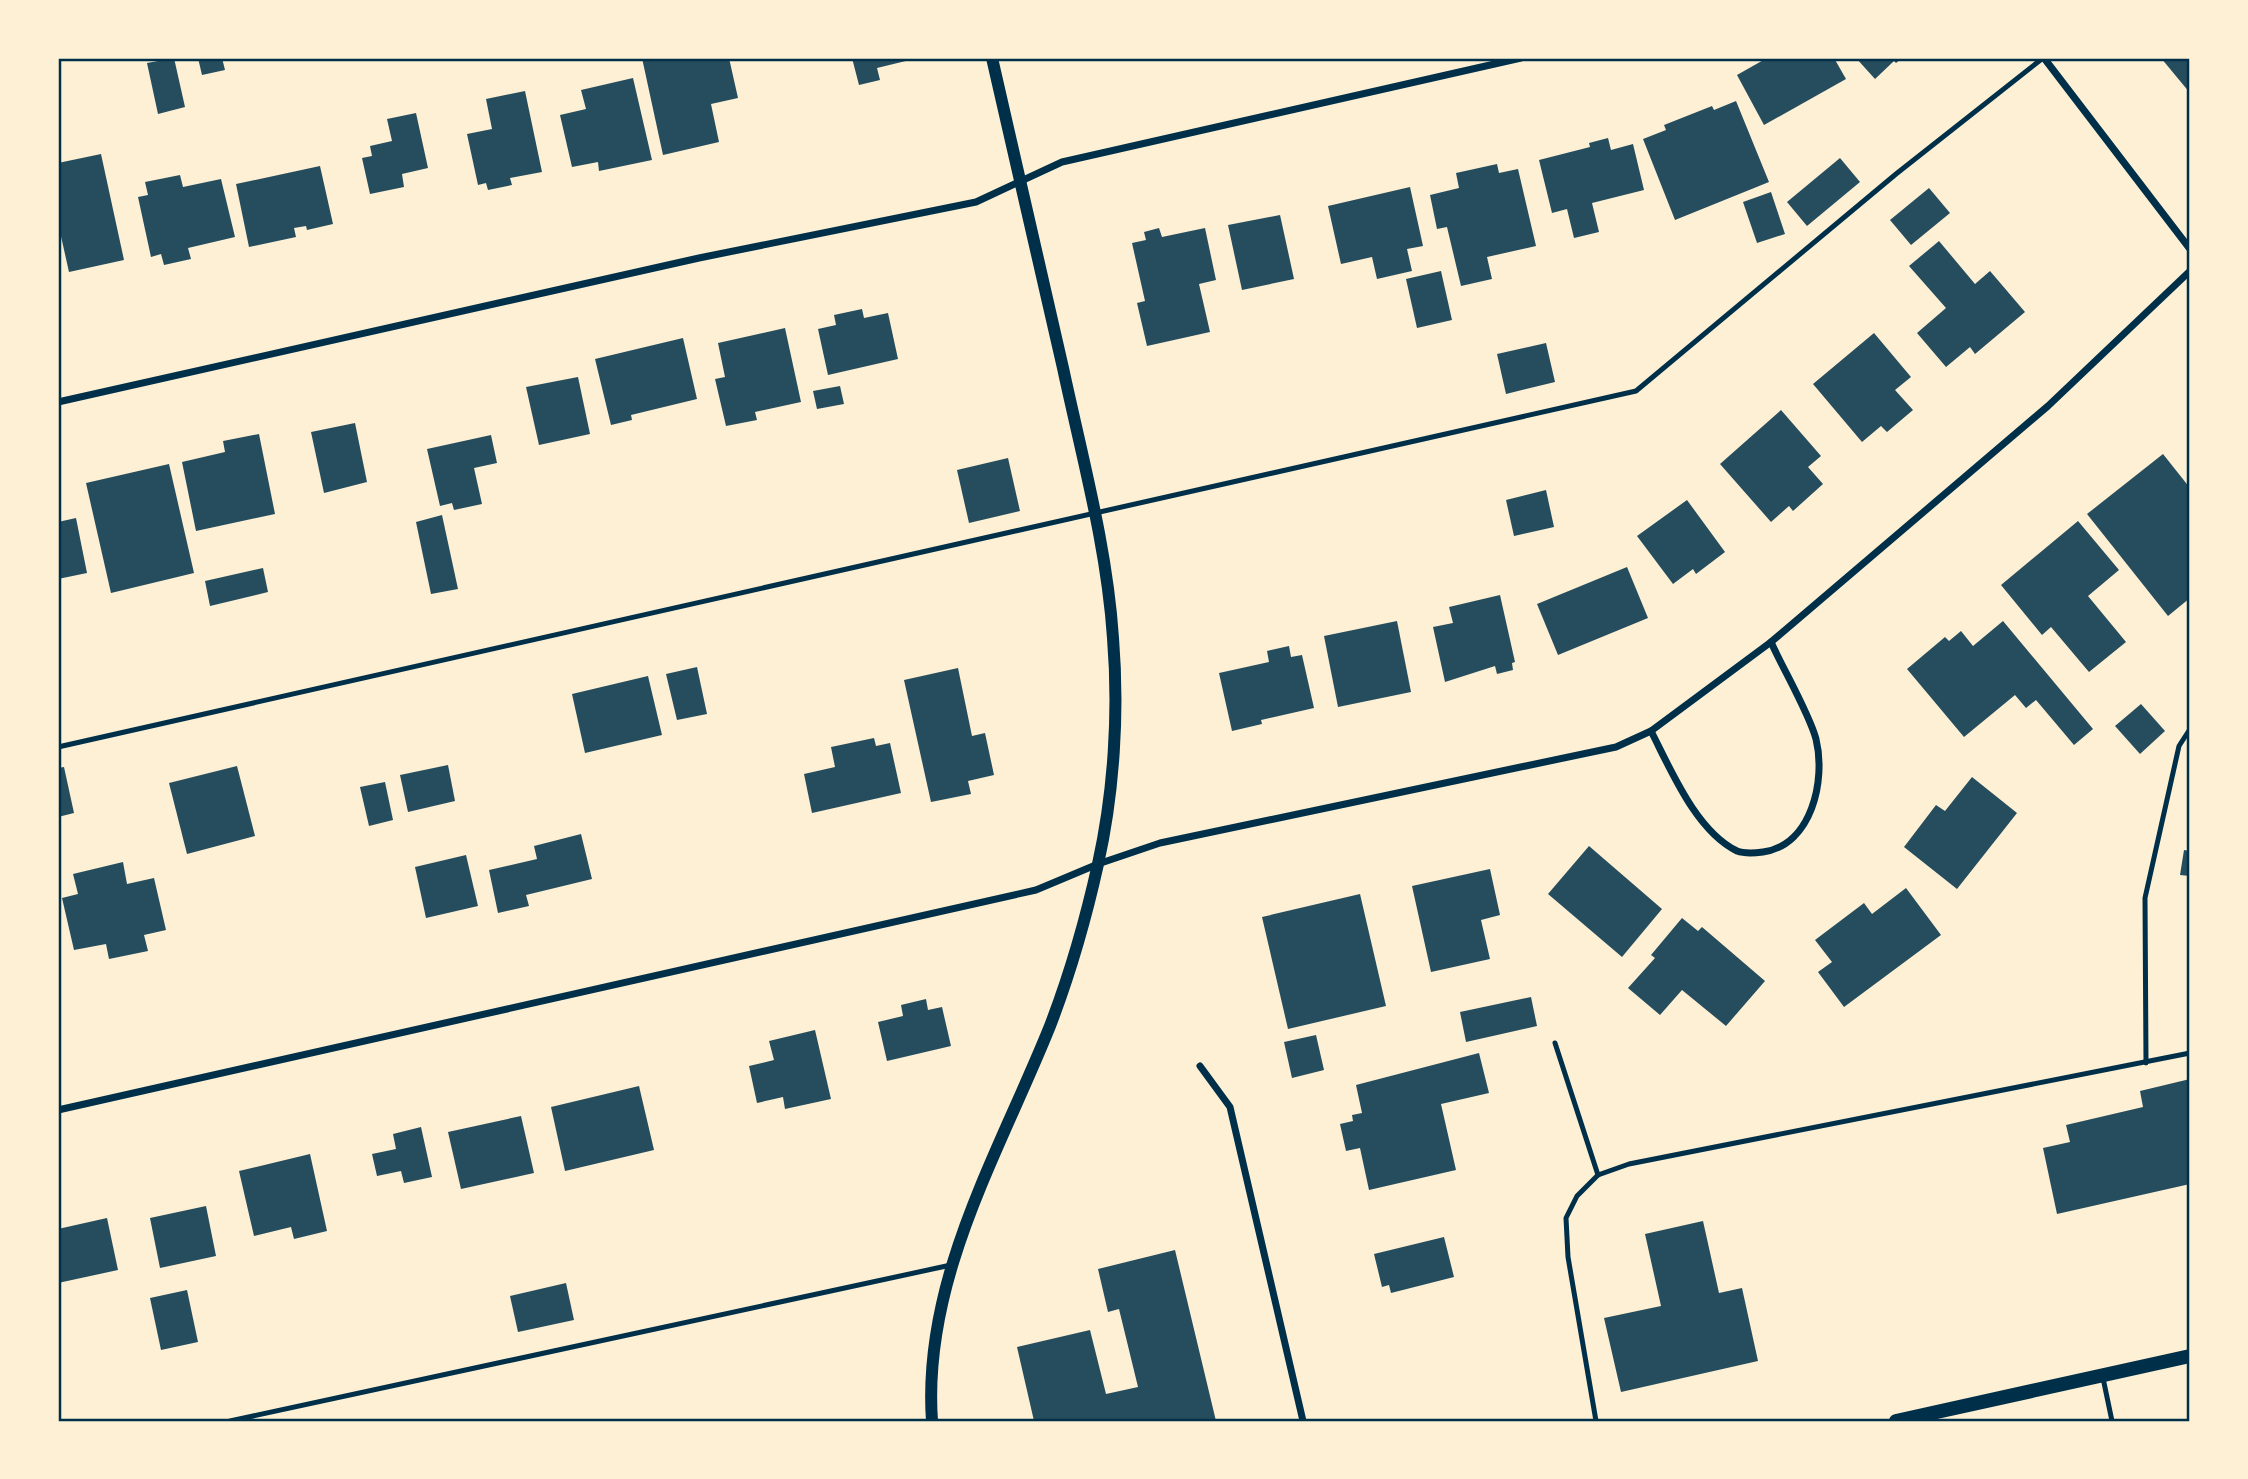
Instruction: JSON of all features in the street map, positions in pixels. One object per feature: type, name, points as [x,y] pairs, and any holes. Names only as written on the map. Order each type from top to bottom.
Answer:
[{"type":"main road","points":[[1896,1421],[2190,1356]]},
{"type":"street","points":[[932,1421],[932,1356],[951,1265],[1051,1023],[1077,943],[1098,863],[1109,798],[1114,689],[1114,638],[1095,514],[992,58]]},
{"type":"street","points":[[58,402],[699,258],[976,202],[1062,162],[1521,58]]},
{"type":"street","points":[[2044,58],[2190,249]]},
{"type":"street","points":[[58,1110],[1036,890],[1098,863],[1160,843],[1616,747],[1651,731],[1771,642],[2048,406],[2190,271]]},
{"type":"street","points":[[1651,731],[1684,796],[1716,836],[1738,852],[1772,850],[1790,842],[1804,825],[1814,802],[1819,781],[1816,739],[1771,642]]},
{"type":"street","points":[[1200,1066],[1230,1107],[1303,1421]]},
{"type":"lane","points":[[58,747],[1636,391],[1896,174],[2044,58]]},
{"type":"lane","points":[[2146,1063],[2145,898],[2179,746],[2190,729]]},
{"type":"lane","points":[[1555,1043],[1598,1175]]},
{"type":"lane","points":[[1596,1421],[1568,1257],[1566,1218],[1577,1196],[1598,1175],[1643,1161],[2190,1053]]},
{"type":"lane","points":[[230,1421],[951,1265]]},
{"type":"lane","points":[[2102,1375],[2112,1421]]},
{"type":"building","points":[[174,58],[185,107],[158,114],[147,63]]},
{"type":"building","points":[[198,58],[222,58],[225,70],[202,75]]},
{"type":"building","points":[[642,58],[729,58],[738,98],[711,104],[719,142],[663,155]]},
{"type":"building","points":[[852,58],[914,59],[877,68],[880,80],[859,85]]},
{"type":"building","points":[[1767,58],[1834,58],[1846,79],[1764,125],[1737,75]]},
{"type":"building","points":[[1856,58],[1902,58],[1896,63],[1894,61],[1875,79]]},
{"type":"building","points":[[2161,58],[2190,58],[2190,93]]},
{"type":"building","points":[[633,78],[652,160],[599,171],[598,162],[572,167],[560,115],[586,109],[581,90]]},
{"type":"building","points":[[525,91],[542,172],[510,178],[512,185],[488,190],[486,183],[478,185],[467,134],[492,129],[486,99]]},
{"type":"building","points":[[1736,101],[1769,182],[1675,220],[1643,139],[1666,130],[1664,125],[1712,106],[1714,110]]},
{"type":"building","points":[[416,113],[428,168],[402,174],[404,187],[370,194],[362,158],[372,156],[370,146],[392,141],[387,119]]},
{"type":"building","points":[[1608,138],[1611,150],[1633,144],[1644,190],[1592,203],[1599,232],[1574,238],[1567,209],[1552,213],[1539,160],[1590,147],[1589,143]]},
{"type":"building","points":[[101,154],[124,260],[69,272],[58,223],[58,163]]},
{"type":"building","points":[[1840,158],[1860,182],[1807,226],[1787,202]]},
{"type":"building","points":[[1497,164],[1499,173],[1518,169],[1536,246],[1487,257],[1492,279],[1461,286],[1447,227],[1437,229],[1430,195],[1459,188],[1456,173]]},
{"type":"building","points":[[320,166],[333,224],[307,230],[306,226],[294,228],[296,237],[249,247],[236,184]]},
{"type":"building","points":[[180,175],[183,187],[221,179],[235,237],[188,248],[191,259],[164,265],[161,254],[151,257],[138,197],[148,195],[145,182]]},
{"type":"building","points":[[1410,187],[1423,246],[1407,249],[1412,271],[1377,279],[1372,257],[1341,264],[1328,206]]},
{"type":"building","points":[[1929,188],[1950,213],[1911,245],[1890,220]]},
{"type":"building","points":[[1771,192],[1785,234],[1757,243],[1743,202]]},
{"type":"building","points":[[1280,215],[1294,279],[1242,290],[1228,225]]},
{"type":"building","points":[[1159,228],[1162,237],[1205,228],[1216,280],[1199,284],[1210,332],[1147,346],[1137,303],[1145,301],[1132,243],[1146,240],[1144,232]]},
{"type":"building","points":[[1939,241],[1975,284],[1990,271],[2025,312],[1975,354],[1970,347],[1946,367],[1917,333],[1946,308],[1909,266]]},
{"type":"building","points":[[1441,271],[1452,320],[1417,328],[1406,279]]},
{"type":"building","points":[[862,309],[864,318],[888,313],[898,359],[828,375],[818,329],[836,325],[834,315]]},
{"type":"building","points":[[785,328],[801,402],[755,412],[757,420],[726,426],[715,379],[725,377],[718,343]]},
{"type":"building","points":[[1874,333],[1911,377],[1895,390],[1913,410],[1887,432],[1881,426],[1862,442],[1813,384]]},
{"type":"building","points":[[683,338],[697,399],[631,415],[632,420],[611,425],[595,359]]},
{"type":"building","points":[[1546,343],[1555,382],[1506,394],[1497,354]]},
{"type":"building","points":[[578,377],[590,434],[539,445],[526,387]]},
{"type":"building","points":[[840,386],[844,404],[817,409],[813,391]]},
{"type":"building","points":[[1781,410],[1821,456],[1808,467],[1823,484],[1793,511],[1789,506],[1771,522],[1720,464]]},
{"type":"building","points":[[355,423],[367,482],[324,493],[311,432]]},
{"type":"building","points":[[259,434],[275,514],[196,531],[182,462],[225,452],[223,441]]},
{"type":"building","points":[[491,435],[497,463],[474,468],[482,504],[454,510],[452,503],[440,506],[427,449]]},
{"type":"building","points":[[2163,454],[2190,488],[2190,598],[2168,616],[2087,514]]},
{"type":"building","points":[[1008,458],[1020,511],[969,523],[957,470]]},
{"type":"building","points":[[169,464],[194,573],[111,593],[86,483]]},
{"type":"building","points":[[1546,490],[1554,527],[1514,536],[1506,500]]},
{"type":"building","points":[[1687,500],[1725,552],[1696,574],[1693,569],[1673,584],[1637,536]]},
{"type":"building","points":[[442,515],[458,589],[431,594],[416,522]]},
{"type":"building","points":[[76,518],[87,573],[58,579],[58,522]]},
{"type":"building","points":[[2078,521],[2119,570],[2088,596],[2126,642],[2089,672],[2051,627],[2042,635],[2001,585]]},
{"type":"building","points":[[1627,567],[1648,618],[1558,655],[1537,604]]},
{"type":"building","points":[[263,568],[268,592],[210,606],[205,581]]},
{"type":"building","points":[[1500,595],[1515,662],[1512,663],[1513,670],[1497,674],[1495,666],[1445,682],[1433,627],[1453,623],[1449,607]]},
{"type":"building","points":[[1397,621],[1411,692],[1338,707],[1324,636]]},
{"type":"building","points":[[2003,621],[2093,729],[2074,745],[2036,700],[2026,708],[2015,695],[1964,737],[1907,669],[1945,637],[1949,641],[1961,631],[1973,646]]},
{"type":"building","points":[[1289,646],[1291,657],[1302,655],[1314,708],[1261,720],[1262,724],[1232,731],[1219,673],[1269,662],[1267,651]]},
{"type":"building","points":[[697,667],[707,714],[677,720],[666,674]]},
{"type":"building","points":[[958,668],[972,736],[985,733],[994,775],[968,781],[971,794],[931,802],[904,680]]},
{"type":"building","points":[[648,676],[662,735],[585,753],[572,694]]},
{"type":"building","points":[[2141,704],[2165,731],[2140,754],[2115,726]]},
{"type":"building","points":[[874,738],[876,746],[890,743],[901,793],[812,813],[804,774],[835,767],[831,747]]},
{"type":"building","points":[[448,765],[455,801],[408,812],[400,775]]},
{"type":"building","points":[[237,766],[255,836],[187,854],[169,783]]},
{"type":"building","points":[[64,767],[74,813],[58,817],[58,768]]},
{"type":"building","points":[[1972,777],[2017,813],[1957,889],[1904,847],[1936,805],[1945,811]]},
{"type":"building","points":[[385,782],[393,820],[369,826],[360,787]]},
{"type":"building","points":[[581,834],[592,879],[526,895],[529,906],[498,913],[489,870],[537,859],[534,846]]},
{"type":"building","points":[[1589,846],[1662,909],[1622,957],[1548,894]]},
{"type":"building","points":[[2184,850],[2190,851],[2190,876],[2180,875]]},
{"type":"building","points":[[466,855],[478,906],[426,918],[415,867]]},
{"type":"building","points":[[123,862],[127,884],[154,878],[166,930],[144,935],[148,951],[109,959],[106,944],[74,950],[62,898],[78,894],[73,874]]},
{"type":"building","points":[[1490,869],[1500,915],[1481,920],[1490,959],[1431,972],[1412,886]]},
{"type":"building","points":[[1906,888],[1941,935],[1844,1007],[1818,972],[1832,962],[1815,940],[1864,903],[1872,914]]},
{"type":"building","points":[[1360,894],[1386,1006],[1288,1029],[1262,917]]},
{"type":"building","points":[[1682,918],[1698,931],[1702,927],[1765,981],[1726,1026],[1682,990],[1660,1015],[1628,988],[1655,958],[1651,955]]},
{"type":"building","points":[[1531,997],[1537,1026],[1466,1042],[1460,1012]]},
{"type":"building","points":[[926,999],[928,1010],[942,1007],[951,1046],[887,1061],[878,1022],[903,1016],[901,1005]]},
{"type":"building","points":[[815,1030],[831,1099],[785,1109],[783,1097],[757,1103],[749,1066],[774,1060],[769,1041]]},
{"type":"building","points":[[1316,1035],[1324,1070],[1292,1078],[1284,1042]]},
{"type":"building","points":[[1479,1053],[1489,1093],[1441,1104],[1456,1170],[1369,1190],[1360,1148],[1346,1151],[1340,1124],[1353,1121],[1352,1115],[1362,1113],[1356,1085]]},
{"type":"building","points":[[2190,1079],[2190,1184],[2057,1214],[2043,1148],[2070,1142],[2066,1125],[2143,1107],[2140,1091]]},
{"type":"building","points":[[639,1086],[654,1150],[565,1171],[551,1107]]},
{"type":"building","points":[[521,1116],[534,1173],[461,1189],[448,1132]]},
{"type":"building","points":[[421,1127],[432,1177],[404,1183],[401,1171],[377,1176],[372,1154],[396,1149],[393,1134]]},
{"type":"building","points":[[310,1154],[327,1231],[294,1239],[291,1227],[254,1236],[239,1171]]},
{"type":"building","points":[[206,1206],[216,1256],[160,1268],[150,1218]]},
{"type":"building","points":[[107,1218],[118,1270],[58,1283],[58,1229]]},
{"type":"building","points":[[1703,1221],[1719,1293],[1742,1288],[1758,1361],[1621,1392],[1604,1318],[1661,1306],[1645,1234]]},
{"type":"building","points":[[1444,1237],[1454,1277],[1391,1293],[1389,1285],[1382,1287],[1374,1254]]},
{"type":"building","points":[[1175,1250],[1216,1421],[1034,1421],[1017,1347],[1090,1330],[1106,1394],[1138,1387],[1119,1309],[1108,1312],[1098,1269]]},
{"type":"building","points":[[566,1283],[574,1320],[518,1332],[510,1296]]},
{"type":"building","points":[[187,1290],[198,1342],[161,1350],[150,1298]]}]
